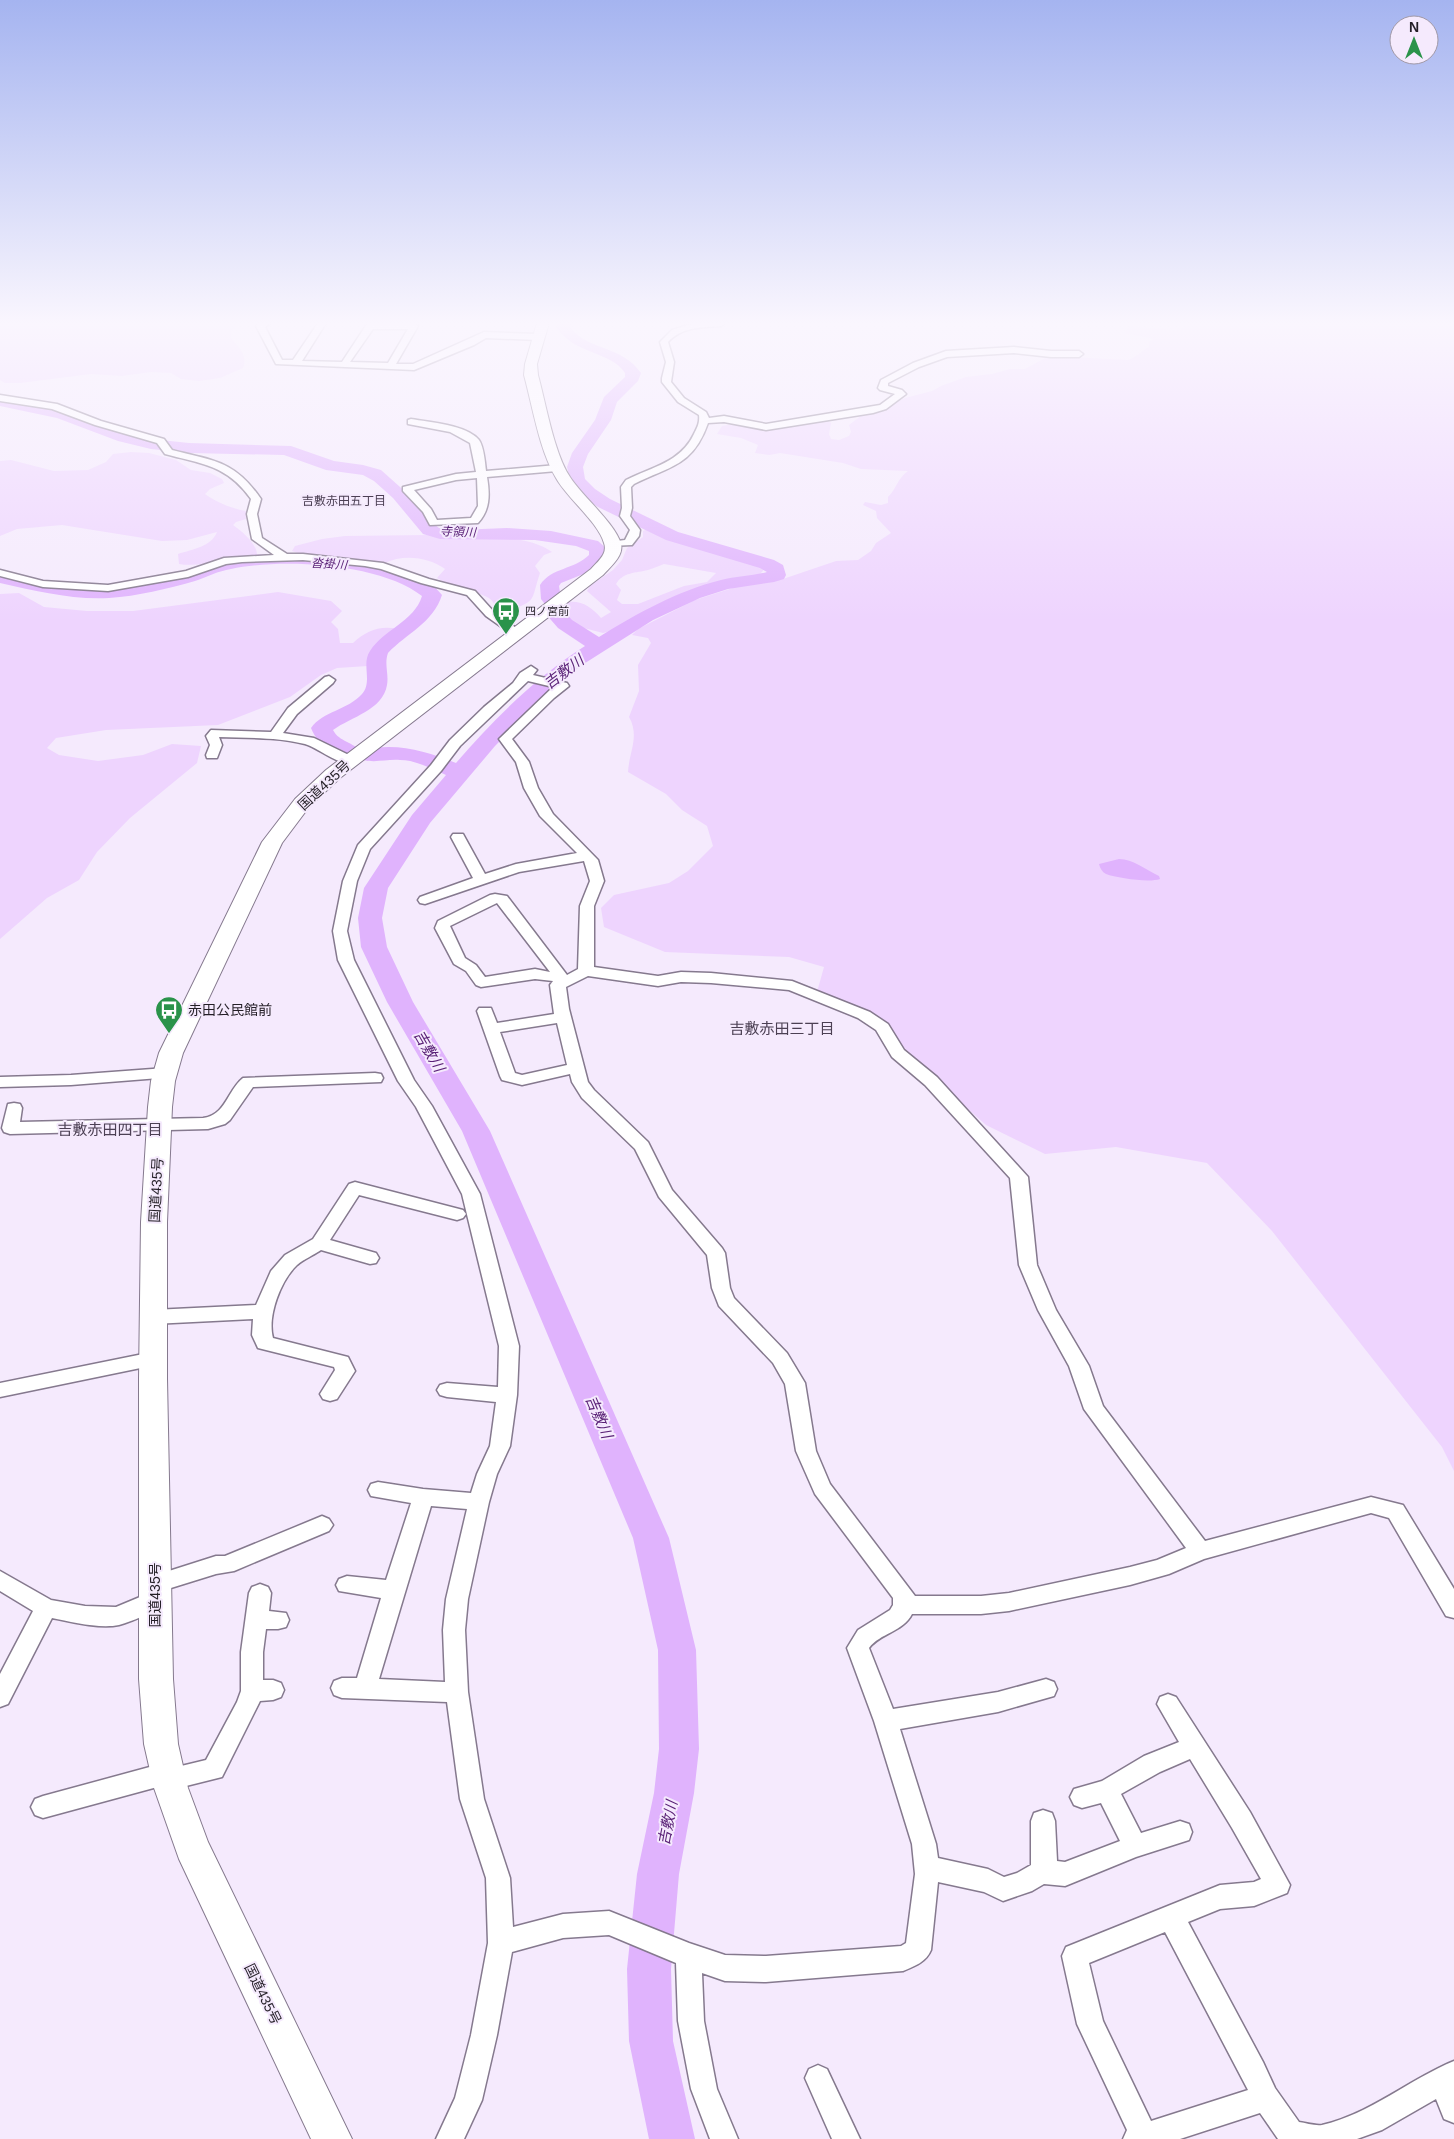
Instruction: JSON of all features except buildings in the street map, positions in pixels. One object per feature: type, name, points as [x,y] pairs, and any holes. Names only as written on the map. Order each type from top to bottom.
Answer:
[{"type":"highway","points":[[545,423],[557,468],[564,480],[606,531],[613,544]]},
{"type":"highway","name":"国道435号","points":[[332,2139],[192,1846],[169,1776],[162,1744],[156,1679],[153,1316],[154,1222],[159,1126],[166,1073],[179,1034],[272,842],[302,803],[350,761],[597,572],[612,555],[613,544]]},
{"type":"street","points":[[98,423],[142,435],[164,446],[168,452],[224,467],[235,472],[256,499],[252,514],[257,538],[283,556]]},
{"type":"street","points":[[416,423],[444,428],[471,438],[475,442],[482,474],[484,506],[478,519],[474,522],[434,523],[427,511],[407,489],[456,477],[482,474],[557,468]]},
{"type":"street","points":[[613,544],[628,542],[634,536],[635,530],[626,520],[626,487],[630,482],[686,456],[694,447],[703,423]]},
{"type":"street","points":[[744,423],[766,427],[793,423]]},
{"type":"street","points":[[0,573],[43,584],[108,588],[188,574],[224,561],[283,556],[382,566],[425,581],[470,593],[490,614],[517,633]]},
{"type":"street","points":[[450,2139],[468,2100],[484,2035],[501,1943],[498,1878],[472,1799],[457,1692],[454,1630],[457,1599],[479,1502],[500,1446],[508,1395],[509,1346],[471,1194],[424,1106],[406,1082],[346,960],[340,931],[350,881],[363,848],[403,802],[440,764],[455,743],[488,710],[530,675],[563,686],[550,695],[505,739],[522,762],[531,788],[547,816],[591,860],[597,881],[587,906],[586,971]]},
{"type":"street","points":[[275,736],[296,707],[329,680]]},
{"type":"street","points":[[212,755],[216,745],[212,736],[215,733],[275,736],[309,741],[350,761]]},
{"type":"street","points":[[458,837],[482,881]]},
{"type":"street","points":[[426,900],[516,868],[586,856]]},
{"type":"street","points":[[495,898],[502,899],[563,980],[535,974],[481,982],[471,968],[459,961],[442,928],[443,924],[495,898]]},
{"type":"street","points":[[501,1943],[563,1926],[609,1923],[689,1956],[724,1968],[766,1969],[903,1958],[918,1950],[921,1938],[926,1867],[924,1844],[886,1721],[858,1648],[865,1636],[898,1618],[905,1605],[904,1596],[822,1488],[806,1451],[795,1383],[780,1358],[726,1301],[721,1288],[719,1263],[716,1253],[665,1193],[642,1146],[588,1094],[580,1082],[563,1017],[558,985],[563,980],[586,971],[658,981],[681,977],[711,978],[792,986],[864,1015],[882,1027],[898,1053],[931,1081],[1019,1177],[1028,1265],[1047,1310],[1079,1366],[1094,1409],[1200,1551]]},
{"type":"street","points":[[485,1011],[508,1076],[522,1080],[576,1068]]},
{"type":"street","points":[[491,1030],[563,1017]]},
{"type":"street","points":[[0,1082],[71,1080],[166,1073]]},
{"type":"street","points":[[14,1108],[10,1128],[159,1126],[208,1123],[220,1119],[227,1112],[242,1086],[249,1082],[375,1078]]},
{"type":"street","points":[[330,1394],[345,1371],[341,1362],[265,1344],[262,1335],[262,1312],[278,1276],[294,1268],[291,1260],[319,1243],[360,1183],[435,1215],[457,1214]]},
{"type":"street","points":[[319,1243],[370,1258]]},
{"type":"street","points":[[153,1316],[262,1312]]},
{"type":"street","points":[[0,1390],[153,1359]]},
{"type":"street","points":[[447,1390],[508,1395]]},
{"type":"street","points":[[378,1490],[423,1497],[479,1502]]},
{"type":"street","points":[[364,1689],[423,1497]]},
{"type":"street","points":[[905,1605],[981,1605],[1009,1602],[1161,1568],[1200,1551],[1371,1505],[1396,1512],[1454,1609]]},
{"type":"street","points":[[0,1580],[46,1608],[84,1615],[117,1616],[155,1592],[216,1565],[226,1565],[322,1525]]},
{"type":"street","points":[[347,1585],[394,1590]]},
{"type":"street","points":[[43,1807],[169,1776],[214,1769],[248,1704],[262,1690],[252,1652],[268,1620],[260,1593]]},
{"type":"street","points":[[0,1697],[46,1608]]},
{"type":"street","points":[[342,1688],[457,1692]]},
{"type":"street","points":[[886,1721],[998,1702],[1046,1689]]},
{"type":"street","points":[[1168,1704],[1241,1820],[1278,1885],[1254,1894],[1220,1896],[1075,1956],[1090,2024],[1141,2138],[1266,2098]]},
{"type":"street","points":[[1082,1797],[1107,1790],[1152,1764],[1194,1746]]},
{"type":"street","points":[[1107,1790],[1135,1846]]},
{"type":"street","points":[[1042,1872],[1044,1859],[1043,1821]]},
{"type":"street","points":[[926,1867],[988,1881],[1003,1889],[1023,1883],[1042,1872],[1065,1874],[1135,1846],[1180,1832]]},
{"type":"street","points":[[1171,1917],[1254,2070],[1266,2098],[1291,2134],[1320,2139],[1372,2120],[1448,2077],[1454,2109]]},
{"type":"street","points":[[689,1956],[691,2021],[704,2089],[724,2139]]},
{"type":"street","points":[[818,2078],[846,2139]]},
{"type":"shaded area","points":[[815,423],[831,423],[829,434],[831,439],[839,440],[849,436],[851,432],[849,425],[852,423],[1454,423],[1454,1471],[1442,1447],[1272,1231],[1207,1163],[1116,1147],[1045,1154],[986,1125],[905,1053],[887,1026],[817,992],[824,967],[789,957],[665,952],[604,927],[601,908],[614,895],[669,883],[688,871],[713,846],[707,826],[682,810],[666,794],[628,772],[634,737],[629,717],[639,691],[638,665],[651,643],[648,638],[632,635],[638,629],[695,600],[739,586],[783,579],[836,561],[858,560],[871,551],[876,543],[891,533],[877,518],[876,511],[863,505],[865,502],[881,505],[888,503],[888,497],[908,471],[861,469],[843,463],[780,453],[769,455],[755,453],[758,445],[741,438],[717,434],[722,426],[729,425],[777,428]]},
{"type":"shaded area","points":[[149,453],[176,460],[191,470],[210,473],[222,479],[224,483],[210,489],[205,494],[224,505],[246,511],[246,519],[233,525],[252,542],[257,555],[197,565],[179,564],[178,554],[206,544],[217,532],[187,540],[162,541],[62,525],[17,529],[0,536],[0,461],[11,460],[54,471],[88,470],[106,462],[113,454]]},
{"type":"shaded area","points":[[650,528],[717,554],[765,567],[756,577],[714,584],[677,597],[649,611],[625,627],[603,633],[580,627],[572,622],[563,610],[568,602],[586,605],[601,618],[611,612],[587,591],[590,586],[613,570],[622,560],[627,548],[643,537],[643,531]],"holes":[[[664,564],[716,573],[707,582],[684,586],[638,604],[622,604],[617,600],[621,590],[616,584],[622,577]]]},
{"type":"shaded area","points":[[429,535],[494,537],[526,541],[552,552],[544,555],[535,566],[540,573],[531,599],[523,605],[505,612],[487,597],[437,578],[445,569],[424,559],[400,558],[385,563],[300,554],[292,551],[295,546],[322,539],[345,536]]},
{"type":"shaded area","points":[[278,592],[331,601],[342,611],[331,622],[338,629],[340,643],[353,643],[363,635],[374,630],[385,628],[398,629],[370,653],[368,666],[337,668],[321,675],[290,697],[218,725],[106,730],[56,738],[47,748],[59,755],[98,761],[143,755],[172,744],[201,746],[197,763],[130,818],[97,852],[79,880],[47,898],[0,939],[0,594],[19,593],[44,607],[87,611],[133,611]]},
{"type":"shaded area","points":[[1119,859],[1134,863],[1159,876],[1160,879],[1141,880],[1106,874],[1099,864]]},
{"type":"waterway","name":"寺領川","points":[[86,423],[124,438],[151,444],[208,449],[285,450],[332,466],[369,471],[380,477],[399,495],[429,530],[440,534],[507,533],[551,536],[580,541],[598,549],[598,556],[589,565],[554,579],[549,585],[551,599]]},
{"type":"waterway","name":"吉敷川","points":[[601,423],[580,453],[575,467],[577,480],[589,493],[604,503],[672,536],[767,564],[776,569],[777,575],[726,584],[693,594],[646,616],[575,661],[535,694],[487,741],[420,820],[376,888],[370,918],[374,947],[400,1002],[476,1131],[651,1538],[677,1650],[679,1749],[674,1793],[658,1874],[649,1969],[651,2041],[672,2139]]},
{"type":"waterway","name":"沓掛川","points":[[0,577],[40,586],[81,592],[109,592],[166,583],[231,563],[277,559],[337,562],[367,567],[394,574],[417,583],[432,595],[429,604],[418,619],[380,650],[376,660],[377,684],[375,691],[366,702],[322,728],[329,740],[350,752]]},
{"type":"waterway","name":"寺領川","points":[[555,613],[565,624],[598,645]]},
{"type":"waterway","name":"沓掛川","points":[[371,755],[401,753],[419,756],[459,772]]},
{"type":"place","name":"四ノ宮前","points":[[506,635]]},
{"type":"place","name":"赤田公民館前","points":[[169,1034]]},
{"type":"district","name":"吉敷赤田五丁目","points":[[344,501]]},
{"type":"district","name":"吉敷赤田三丁目","points":[[782,1029]]},
{"type":"district","name":"吉敷赤田四丁目","points":[[110,1130]]}]
